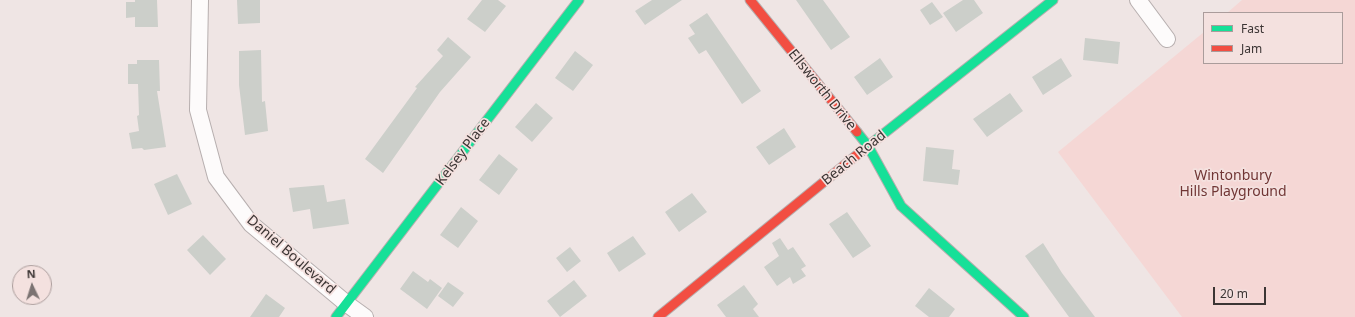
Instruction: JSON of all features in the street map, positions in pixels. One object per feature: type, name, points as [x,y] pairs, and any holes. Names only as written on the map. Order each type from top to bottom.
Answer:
[{"type":"street","name":"Daniel Boulevard","points":[[200,0],[198,110],[216,177],[251,224],[347,304],[365,317]]},
{"type":"street","name":"Kelsey Place","points":[[336,317],[579,0]]},
{"type":"street","name":"Ellsworth Drive","points":[[750,0],[868,146],[900,206],[1024,317]]},
{"type":"street","name":"Beach Road","points":[[658,317],[868,146],[1053,0]]},
{"type":"street","points":[[1138,0],[1167,39]]},
{"type":"green space","name":"Wintonbury Hills Playground","points":[[1242,0],[1355,0],[1355,317],[1182,317],[1058,152],[1203,33],[1203,64],[1343,64],[1343,12],[1228,12]]},
{"type":"building","points":[[135,0],[157,0],[158,27],[135,27],[135,17],[126,18],[126,2],[135,2]]},
{"type":"building","points":[[237,0],[260,0],[260,23],[238,24]]},
{"type":"building","points":[[482,0],[498,0],[506,6],[485,32],[467,19]]},
{"type":"building","points":[[652,0],[682,0],[645,25],[635,11]]},
{"type":"building","points":[[796,0],[823,0],[850,37],[831,50]]},
{"type":"building","points":[[963,0],[974,0],[983,13],[956,32],[943,13]]},
{"type":"building","points":[[932,2],[943,17],[930,25],[920,10]]},
{"type":"building","points":[[707,13],[761,91],[742,104],[706,50],[699,54],[688,38],[695,34],[689,25]]},
{"type":"building","points":[[448,37],[471,57],[440,92],[383,173],[365,159],[417,88],[415,87],[443,56],[437,50]]},
{"type":"building","points":[[1085,38],[1120,42],[1118,64],[1083,60]]},
{"type":"building","points":[[261,50],[262,102],[265,101],[268,131],[245,135],[239,85],[239,51]]},
{"type":"building","points":[[575,51],[593,65],[573,91],[555,78]]},
{"type":"building","points":[[880,58],[893,77],[867,95],[854,77]]},
{"type":"building","points":[[1061,58],[1072,76],[1043,95],[1032,77]]},
{"type":"building","points":[[137,60],[159,60],[160,91],[157,91],[166,147],[144,150],[142,148],[132,149],[129,133],[139,131],[137,116],[139,115],[138,84],[128,84],[128,64],[137,64]]},
{"type":"building","points":[[1010,93],[1023,111],[987,137],[973,119]]},
{"type":"building","points":[[536,103],[553,118],[532,142],[515,127]]},
{"type":"building","points":[[784,128],[796,147],[769,165],[756,147]]},
{"type":"building","points":[[926,147],[954,150],[952,169],[960,170],[958,185],[923,181]]},
{"type":"building","points":[[499,154],[518,169],[499,195],[479,180]]},
{"type":"building","points":[[177,174],[192,204],[168,215],[154,184]]},
{"type":"building","points":[[324,185],[327,202],[345,199],[349,224],[313,229],[310,209],[293,212],[289,188]]},
{"type":"building","points":[[692,193],[707,212],[679,232],[665,212]]},
{"type":"building","points":[[461,207],[478,221],[458,248],[440,235]]},
{"type":"building","points":[[847,212],[871,246],[853,258],[829,224]]},
{"type":"building","points":[[203,235],[226,259],[210,275],[187,250]]},
{"type":"building","points":[[633,236],[646,254],[619,272],[607,253]]},
{"type":"building","points":[[780,238],[788,250],[793,247],[806,266],[801,269],[806,276],[793,284],[790,277],[777,286],[764,267],[779,256],[772,243]]},
{"type":"building","points":[[1043,243],[1062,273],[1095,317],[1069,317],[1025,256]]},
{"type":"building","points":[[570,247],[581,261],[567,272],[556,258]]},
{"type":"building","points":[[413,271],[428,282],[430,279],[442,288],[427,309],[400,289]]},
{"type":"building","points":[[574,280],[587,296],[560,317],[547,301]]},
{"type":"building","points":[[448,282],[464,293],[453,307],[438,296]]},
{"type":"building","points":[[744,285],[758,304],[753,309],[759,317],[726,317],[717,305]]},
{"type":"building","points":[[929,288],[955,309],[949,317],[929,317],[915,306]]},
{"type":"building","points":[[266,294],[285,308],[279,317],[250,317]]},
{"type":"traffic: fast","points":[[336,317],[579,0]]},
{"type":"traffic: fast","points":[[863,150],[1053,0]]},
{"type":"traffic: fast","points":[[857,132],[868,146],[901,206],[1024,317]]},
{"type":"traffic: jam","points":[[750,0],[857,132]]},
{"type":"traffic: jam","points":[[658,317],[863,150]]}]
